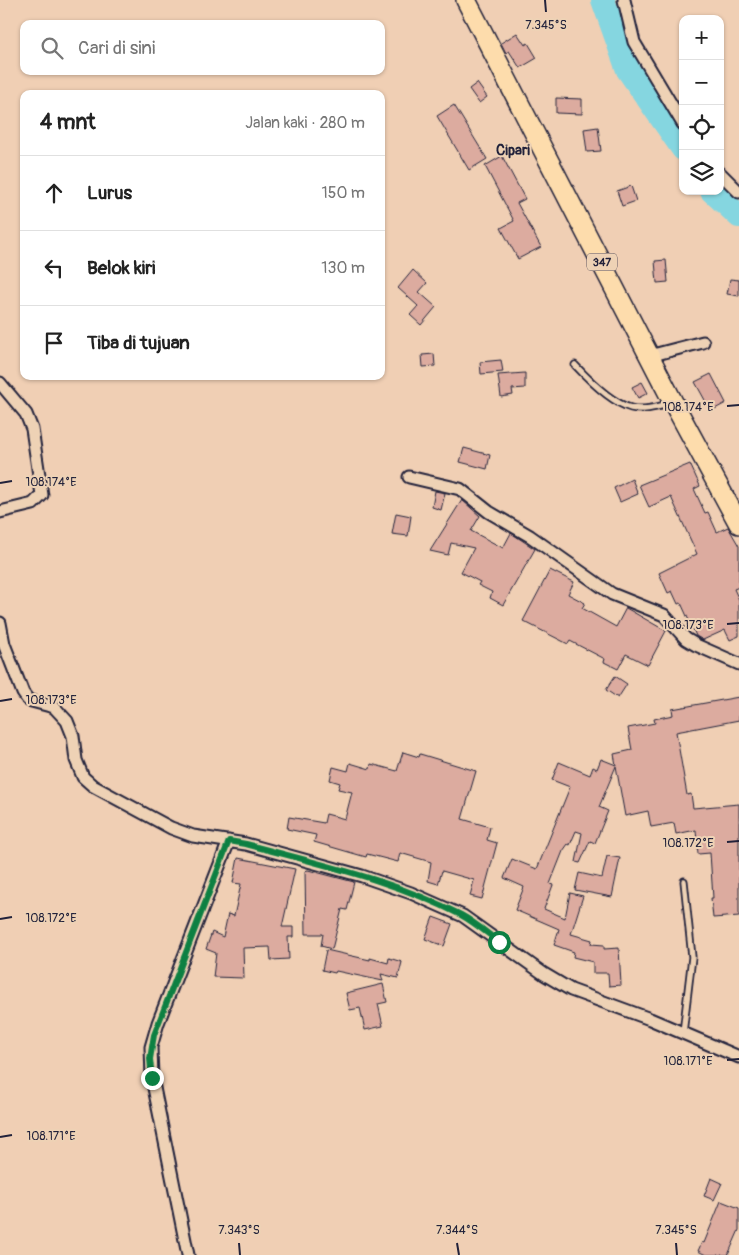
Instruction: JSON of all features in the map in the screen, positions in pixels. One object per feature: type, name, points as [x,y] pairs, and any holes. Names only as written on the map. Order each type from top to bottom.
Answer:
[{"type":"main road","name":"347","points":[[466,0],[674,404],[739,524]]},
{"type":"street","points":[[624,0],[634,42],[679,117]]},
{"type":"street","points":[[724,177],[739,192]]},
{"type":"street","points":[[649,356],[703,342]]},
{"type":"street","points":[[0,382],[26,414],[32,428],[42,496],[33,504],[0,512]]},
{"type":"street","points":[[408,476],[460,489],[489,512],[526,533],[612,594],[664,615],[686,639],[739,664]]},
{"type":"street","points":[[0,623],[4,644],[23,694],[28,700],[54,707],[67,721],[73,736],[76,760],[83,776],[93,786],[171,828],[193,836],[246,844],[362,876],[411,893],[463,916],[544,974],[571,990],[683,1033],[739,1057]]},
{"type":"street","points":[[188,1255],[154,1094],[151,1053],[158,1023],[229,841]]},
{"type":"lane","points":[[575,365],[590,381],[631,408],[644,409],[674,404]]},
{"type":"lane","points":[[683,1033],[692,958],[684,881]]},
{"type":"building","points":[[517,33],[525,45],[528,43],[537,58],[520,68],[509,51],[506,53],[501,43]]},
{"type":"building","points":[[477,83],[487,97],[479,103],[469,89]]},
{"type":"building","points":[[556,98],[582,99],[582,114],[556,113]]},
{"type":"building","points":[[454,105],[487,159],[469,170],[437,116]]},
{"type":"building","points":[[598,127],[601,151],[587,152],[584,129]]},
{"type":"building","points":[[502,156],[525,199],[517,203],[541,247],[518,259],[501,228],[514,221],[485,166]]},
{"type":"building","points":[[631,186],[636,201],[622,206],[617,191]]},
{"type":"building","points":[[666,260],[668,282],[657,283],[655,261]]},
{"type":"building","points":[[413,270],[427,283],[419,292],[436,307],[421,325],[410,315],[418,306],[398,288]]},
{"type":"building","points":[[730,279],[739,280],[739,296],[727,294]]},
{"type":"building","points":[[434,354],[435,366],[423,367],[422,355]]},
{"type":"building","points":[[501,360],[503,372],[481,374],[480,362]]},
{"type":"building","points":[[525,373],[525,388],[512,389],[513,395],[501,397],[498,375]]},
{"type":"building","points":[[711,374],[726,403],[711,411],[695,382]]},
{"type":"building","points":[[642,382],[648,393],[638,398],[632,387]]},
{"type":"building","points":[[464,448],[490,455],[487,469],[460,462]]},
{"type":"building","points":[[690,464],[700,486],[694,489],[705,513],[708,512],[717,532],[728,527],[739,546],[739,587],[734,589],[739,600],[739,636],[730,640],[725,630],[703,640],[696,636],[681,603],[678,604],[672,591],[668,593],[659,573],[697,554],[671,497],[649,507],[639,485]]},
{"type":"building","points":[[632,479],[638,494],[620,502],[614,488]]},
{"type":"building","points":[[435,491],[445,493],[441,510],[432,507]]},
{"type":"building","points":[[462,500],[480,516],[471,531],[503,548],[511,533],[535,549],[503,605],[490,598],[492,592],[478,585],[480,582],[461,572],[474,548],[451,543],[448,555],[430,551]]},
{"type":"building","points":[[396,513],[411,516],[408,536],[392,534]]},
{"type":"building","points":[[550,570],[574,582],[568,594],[585,603],[582,608],[616,627],[626,608],[666,631],[648,665],[626,654],[618,669],[604,662],[605,659],[570,641],[568,644],[523,621]]},
{"type":"building","points":[[615,676],[627,684],[618,698],[606,690]]},
{"type":"building","points":[[739,697],[739,720],[676,732],[687,795],[691,794],[693,808],[739,804],[739,916],[713,918],[710,853],[698,854],[696,830],[676,834],[674,823],[651,827],[648,811],[625,816],[616,766],[599,807],[608,811],[595,843],[590,841],[580,863],[576,862],[582,833],[576,831],[570,845],[568,844],[563,851],[550,884],[553,885],[544,909],[565,918],[570,893],[583,896],[571,934],[592,940],[591,944],[604,945],[604,949],[619,948],[621,985],[609,986],[608,973],[593,973],[593,962],[573,957],[574,952],[554,945],[559,929],[515,910],[524,887],[504,878],[512,859],[537,869],[570,787],[552,780],[559,762],[590,775],[593,767],[597,769],[601,759],[616,765],[614,754],[632,750],[628,728],[655,723],[654,719],[673,715],[672,709]]},
{"type":"building","points":[[403,752],[419,757],[420,754],[476,771],[462,819],[490,827],[487,840],[497,843],[482,899],[470,896],[474,880],[442,871],[438,884],[428,881],[431,862],[400,853],[398,862],[367,854],[366,857],[314,842],[316,835],[287,829],[289,817],[324,823],[326,814],[345,819],[352,792],[338,789],[340,783],[330,780],[333,767],[348,771],[350,763],[370,769],[371,764],[397,771]]},
{"type":"building","points":[[607,856],[620,858],[612,897],[575,890],[579,873],[602,878]]},
{"type":"building","points":[[238,858],[295,869],[282,927],[293,927],[293,937],[288,937],[289,959],[271,960],[270,947],[243,948],[244,978],[213,977],[216,953],[206,949],[212,932],[223,937],[228,914],[234,916],[241,884],[233,883]]},
{"type":"building","points":[[308,870],[354,882],[347,910],[342,909],[332,949],[321,946],[323,934],[306,934],[305,871]]},
{"type":"building","points":[[433,917],[452,924],[444,946],[425,939]]},
{"type":"building","points":[[326,950],[388,963],[389,958],[402,962],[398,978],[381,974],[383,981],[336,971],[335,973],[322,970]]},
{"type":"building","points":[[383,984],[387,1002],[378,1004],[383,1026],[365,1030],[360,1008],[350,1010],[346,993]]},
{"type":"building","points":[[711,1178],[722,1183],[714,1200],[704,1196]]},
{"type":"building","points":[[721,1201],[739,1208],[739,1230],[728,1255],[706,1255],[698,1251],[702,1242],[704,1243]]},
{"type":"waterway","points":[[603,0],[628,70],[679,143]]},
{"type":"waterway","points":[[716,195],[739,216]]},
{"type":"district","name":"Cipari","points":[[513,150]]},
{"type":"route","points":[[152,1078],[150,1059],[154,1035],[229,841],[362,876],[411,893],[463,916],[499,942]]}]
